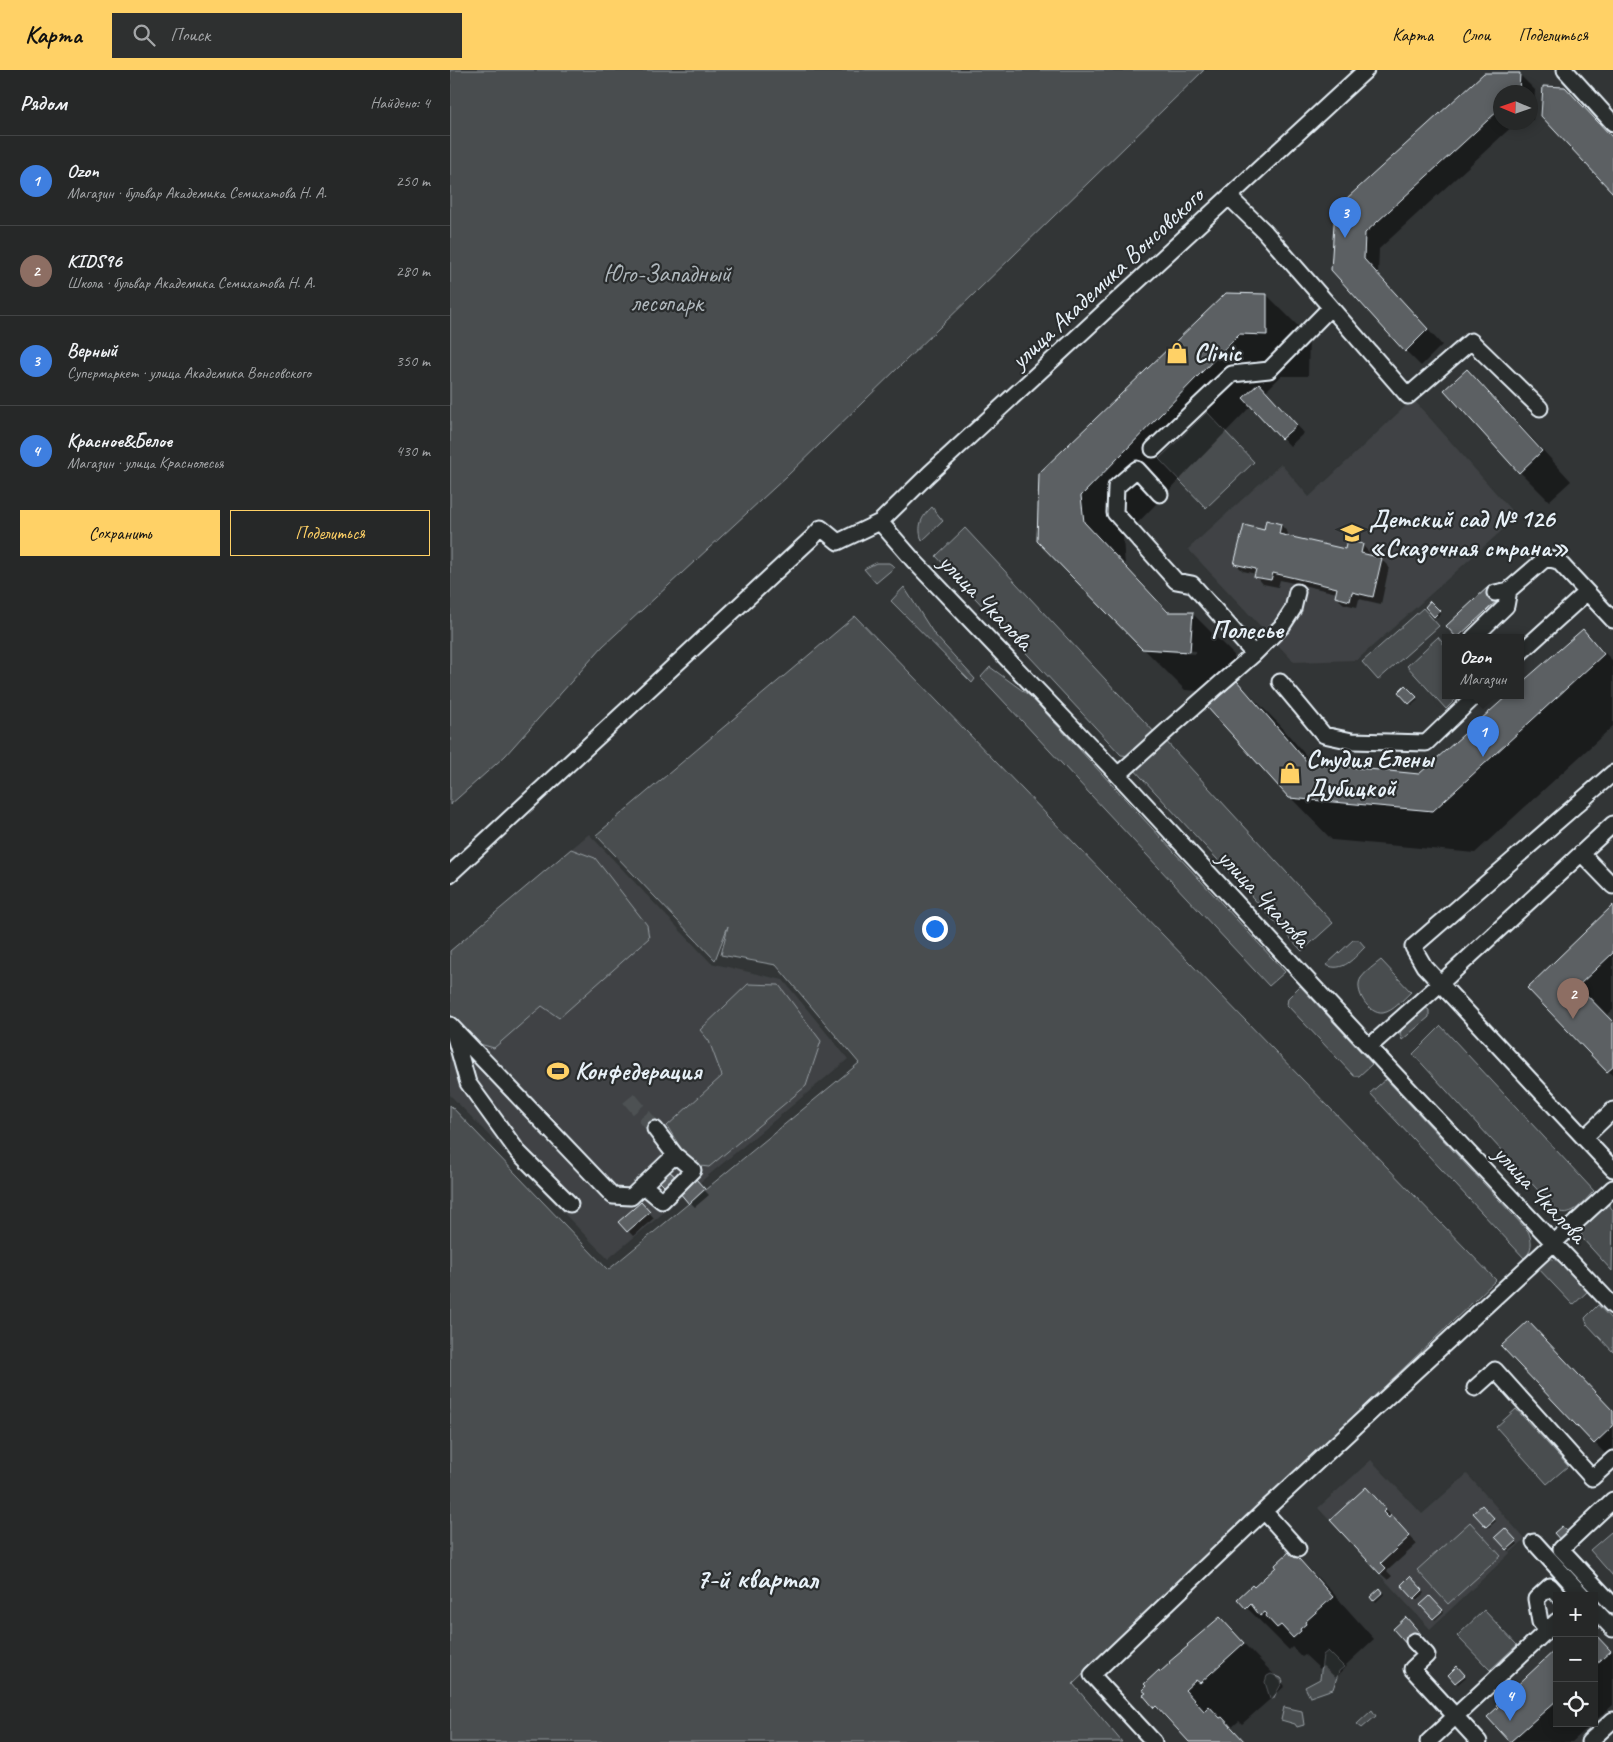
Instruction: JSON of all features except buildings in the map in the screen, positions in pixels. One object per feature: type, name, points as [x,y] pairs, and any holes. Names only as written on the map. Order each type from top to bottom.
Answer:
[{"type":"street","name":"улица Академика Вонсовского","points":[[450,874],[814,537],[821,528],[838,542],[880,522],[928,474],[1366,70]]},
{"type":"street","points":[[1565,70],[1613,123]]},
{"type":"street","points":[[1229,197],[1264,231],[1408,396],[1471,341],[1540,408]]},
{"type":"street","points":[[1153,449],[1232,374],[1269,370],[1330,308]]},
{"type":"street","points":[[1160,494],[1137,469],[1116,487],[1115,513],[1176,580],[1192,584],[1254,654]]},
{"type":"street","name":"улица Чкалова","points":[[880,522],[914,561],[1118,776],[1613,1306]]},
{"type":"street","points":[[1477,634],[1506,606],[1502,592],[1546,558],[1558,561],[1613,620]]},
{"type":"street","points":[[1118,776],[1254,654],[1282,626],[1293,609],[1297,592]]},
{"type":"street","points":[[1524,648],[1586,593]]},
{"type":"street","points":[[1280,682],[1324,735],[1352,741],[1426,743],[1472,699]]},
{"type":"street","points":[[1613,772],[1413,946],[1424,966],[1613,1169]]},
{"type":"street","points":[[1370,1047],[1613,824]]},
{"type":"street","points":[[1581,853],[1613,886]]},
{"type":"street","points":[[452,1027],[613,1196],[631,1197],[674,1155]]},
{"type":"street","points":[[452,1027],[468,1083],[518,1152],[570,1204]]},
{"type":"street","points":[[1584,1138],[1613,1110]]},
{"type":"street","points":[[644,1185],[662,1200],[692,1170],[674,1155],[655,1129]]},
{"type":"street","points":[[1154,1742],[1092,1674],[1264,1511],[1613,1188]]},
{"type":"street","points":[[1475,1388],[1495,1370],[1592,1478],[1613,1459]]},
{"type":"street","points":[[1613,1500],[1561,1549],[1613,1605]]},
{"type":"street","points":[[1264,1511],[1298,1549]]},
{"type":"street","points":[[1534,1542],[1579,1592]]},
{"type":"street","points":[[1428,1742],[1552,1626],[1540,1622],[1536,1599],[1550,1586],[1555,1592]]},
{"type":"street","points":[[1598,1613],[1613,1629]]},
{"type":"street","points":[[1414,1641],[1427,1655],[1412,1669],[1479,1742]]},
{"type":"street","points":[[1589,1742],[1613,1720]]},
{"type":"shaded area","name":"Детский сад № 126 «Сказочная страна»","points":[[1413,399],[1517,517],[1357,660],[1294,662],[1188,549],[1281,464],[1309,497]]},
{"type":"shaded area","points":[[589,834],[711,963],[783,980],[848,1059],[608,1259],[450,1095],[450,951]]},
{"type":"shaded area","points":[[1371,1460],[1422,1514],[1467,1474],[1525,1539],[1430,1629],[1318,1508]]},
{"type":"green space","name":"Юго-Западный лесопарк","points":[[450,70],[1204,70],[787,476],[603,646],[505,756],[450,805]]},
{"type":"green space","points":[[1207,412],[1254,462],[1206,508],[1159,459]]},
{"type":"green space","points":[[932,507],[943,521],[922,541],[921,522],[925,514]]},
{"type":"green space","points":[[965,528],[1156,734],[1132,756],[1121,755],[936,556]]},
{"type":"green space","points":[[876,563],[889,563],[895,567],[876,583],[864,569]]},
{"type":"green space","points":[[904,587],[934,634],[975,679],[972,683],[891,601]]},
{"type":"green space","points":[[1423,608],[1439,626],[1378,680],[1362,662]]},
{"type":"green space","points":[[855,616],[1496,1280],[1073,1684],[1122,1742],[450,1742],[450,1105],[608,1270],[859,1063],[776,965],[721,955],[728,926],[715,960],[596,835]]},
{"type":"green space","points":[[1438,637],[1442,642],[1442,699],[1456,699],[1446,709],[1407,666]]},
{"type":"green space","points":[[990,667],[1030,696],[1285,972],[1269,986],[981,677]]},
{"type":"green space","points":[[1163,738],[1333,923],[1302,951],[1131,766]]},
{"type":"green space","points":[[571,849],[595,858],[647,925],[649,938],[559,1018],[542,1006],[494,1048],[476,1043],[450,1014],[450,951]]},
{"type":"green space","points":[[1353,940],[1359,940],[1365,947],[1352,960],[1338,967],[1326,965]]},
{"type":"green space","points":[[1381,960],[1411,992],[1395,1007],[1387,1012],[1378,1013],[1364,1001],[1359,989],[1359,983],[1361,978]]},
{"type":"green space","points":[[748,984],[779,985],[821,1041],[806,1086],[709,1167],[691,1165],[667,1126],[722,1076],[709,1041],[700,1030]]},
{"type":"green space","points":[[1300,986],[1372,1064],[1359,1076],[1354,1076],[1287,1005],[1288,998]]},
{"type":"green space","points":[[1423,1006],[1429,1010],[1429,1017],[1402,1040],[1401,1031]]},
{"type":"green space","points":[[1441,1026],[1594,1191],[1582,1204],[1568,1212],[1557,1211],[1413,1054]]},
{"type":"green space","points":[[1386,1079],[1528,1231],[1531,1245],[1525,1259],[1370,1093]]},
{"type":"green space","points":[[1606,1202],[1613,1210],[1612,1271],[1582,1238],[1581,1226]]},
{"type":"green space","points":[[1549,1258],[1565,1267],[1588,1291],[1573,1305],[1536,1266]]},
{"type":"green space","points":[[1598,1305],[1613,1321],[1613,1352],[1587,1324],[1585,1318]]},
{"type":"green space","points":[[1516,1409],[1568,1466],[1547,1484],[1496,1427]]},
{"type":"green space","points":[[1470,1522],[1501,1556],[1448,1604],[1417,1570]]},
{"type":"green space","points":[[1611,1532],[1613,1535],[1613,1576],[1590,1550]]},
{"type":"green space","points":[[1484,1610],[1517,1645],[1490,1670],[1457,1636]]},
{"type":"green space","points":[[1328,1651],[1344,1667],[1339,1671],[1333,1689],[1310,1697],[1305,1687],[1320,1679],[1323,1655]]},
{"type":"green space","points":[[1271,1674],[1281,1678],[1283,1681],[1273,1699],[1270,1698],[1265,1682],[1267,1676]]},
{"type":"green space","points":[[1284,1707],[1302,1711],[1304,1725],[1297,1727],[1295,1724],[1281,1720]]},
{"type":"green space","points":[[1372,1710],[1376,1716],[1362,1728],[1357,1724]]},
{"type":"tunnel","points":[[629,1098],[655,1129]]},
{"type":"place","name":"Верный","points":[[1345,238]]},
{"type":"place","name":"Clinic","points":[[1177,353]]},
{"type":"place","name":"Детский сад № 126 «Сказочная страна»","points":[[1352,533]]},
{"type":"place","name":"Ozon","points":[[1483,757]]},
{"type":"place","name":"Студия Елены Дубицкой","points":[[1290,773]]},
{"type":"place","name":"KIDS96","points":[[1573,1019]]},
{"type":"place","name":"Конфедерация","points":[[558,1071]]},
{"type":"place","name":"Красное&Белое","points":[[1510,1721]]},
{"type":"district","name":"Полесье","points":[[1247,629]]},
{"type":"district","name":"7-й квартал","points":[[757,1578]]}]
